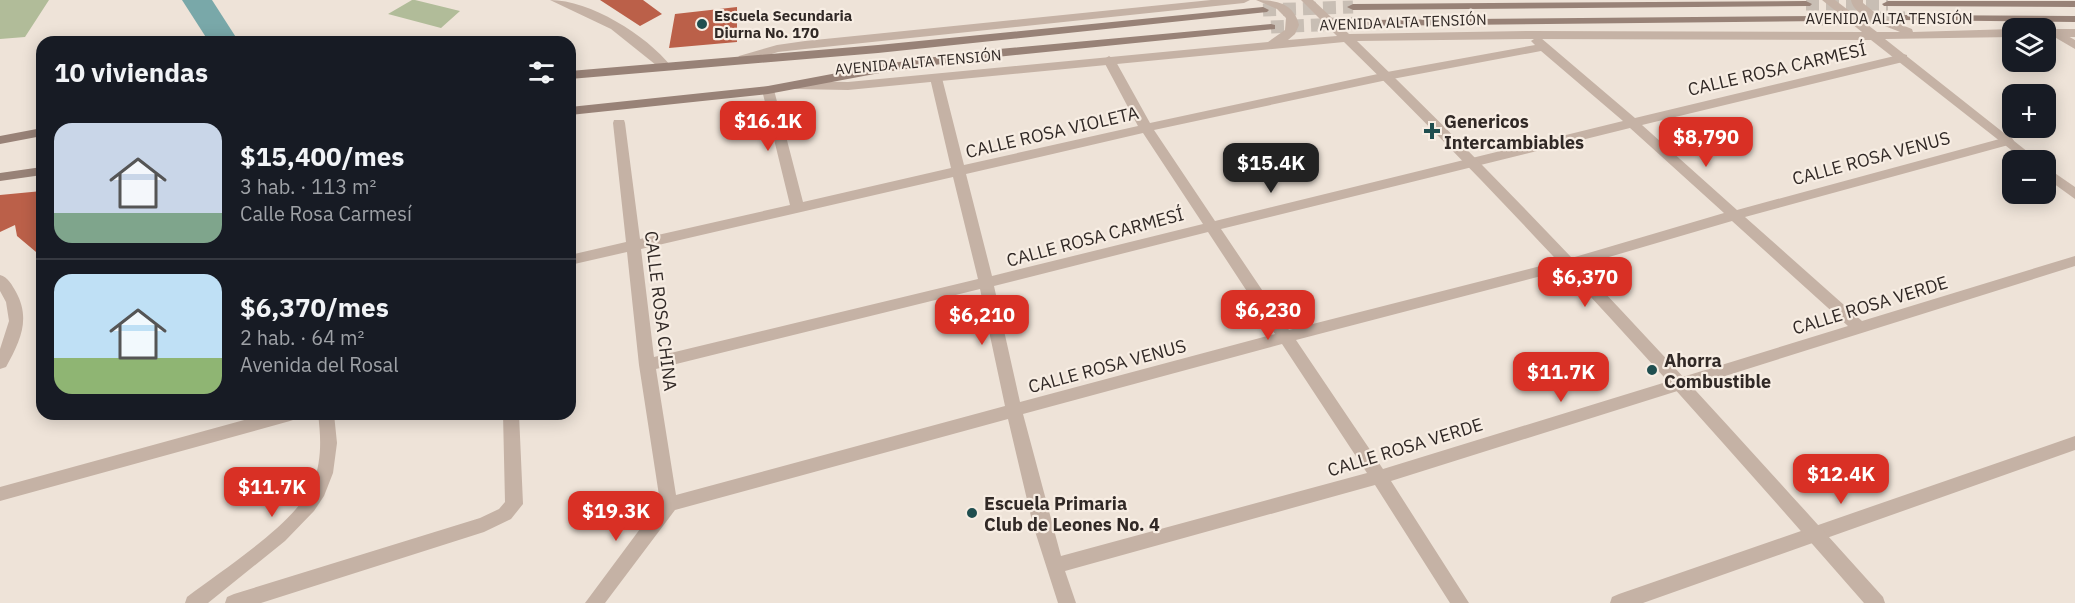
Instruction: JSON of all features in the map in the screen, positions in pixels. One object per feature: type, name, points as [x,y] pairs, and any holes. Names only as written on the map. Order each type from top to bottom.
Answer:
[{"type":"main road","name":"AVENIDA ALTA TENSIÓN","points":[[1353,7],[1806,3]]},
{"type":"main road","name":"AVENIDA ALTA TENSIÓN","points":[[1888,4],[2075,4]]},
{"type":"main road","name":"AVENIDA ALTA TENSIÓN","points":[[576,74],[743,58],[855,51],[1263,5]]},
{"type":"main road","name":"AVENIDA ALTA TENSIÓN","points":[[1905,18],[2075,19]]},
{"type":"main road","name":"AVENIDA ALTA TENSIÓN","points":[[1362,23],[1820,19]]},
{"type":"main road","name":"AVENIDA ALTA TENSIÓN","points":[[576,110],[768,90],[885,68],[977,55],[1271,27]]},
{"type":"main road","points":[[0,133],[36,132]]},
{"type":"main road","points":[[0,140],[36,133]]},
{"type":"main road","points":[[2,177],[36,172]]},
{"type":"street","points":[[556,0],[602,17],[648,49],[665,66]]},
{"type":"street","name":"AVENIDA ALTA TENSIÓN","points":[[743,58],[777,49],[805,45],[1244,0]]},
{"type":"street","points":[[1308,0],[1387,76],[1568,264],[1876,603]]},
{"type":"street","points":[[1828,0],[2019,150]]},
{"type":"street","points":[[1857,0],[1857,4],[1866,13],[1884,23],[1919,35]]},
{"type":"street","points":[[1263,5],[1280,6],[1289,13],[1293,21],[1293,29],[1287,36],[1264,45]]},
{"type":"street","name":"AVENIDA ALTA TENSIÓN","points":[[795,85],[848,86],[1264,45],[1348,39],[1529,34],[1874,36],[2002,33]]},
{"type":"street","points":[[2056,33],[2075,33]]},
{"type":"street","points":[[1529,34],[1736,215],[1860,328]]},
{"type":"street","points":[[2056,36],[2075,45]]},
{"type":"street","name":"CALLE ROSA VIOLETA","points":[[576,258],[1146,128],[1387,76],[1543,47]]},
{"type":"street","name":"CALLE ROSA CARMESÍ","points":[[647,365],[987,284],[1470,161],[1903,58]]},
{"type":"street","points":[[1109,60],[1146,128],[1379,477],[1460,603]]},
{"type":"street","points":[[936,78],[987,284],[1014,412],[1054,566],[1067,603]]},
{"type":"street","points":[[768,90],[798,208]]},
{"type":"street","name":"CALLE ROSA CHINA","points":[[619,123],[647,365],[669,504]]},
{"type":"street","name":"CALLE ROSA VENUS","points":[[669,504],[1286,337],[1568,264],[1736,215],[2007,141]]},
{"type":"street","points":[[2056,179],[2075,194]]},
{"type":"street","name":"CALLE ROSA VERDE","points":[[1054,566],[1379,477],[2075,261]]},
{"type":"street","points":[[0,280],[16,305],[18,324],[12,343],[0,363]]},
{"type":"street","points":[[0,494],[268,420]]},
{"type":"street","points":[[194,603],[273,541],[302,514],[319,490],[327,464],[329,433],[327,420]]},
{"type":"street","points":[[234,603],[484,524],[505,514],[514,504],[511,420]]},
{"type":"street","points":[[1619,603],[2075,443]]},
{"type":"street","points":[[594,603],[669,504]]},
{"type":"green space","points":[[0,0],[49,0],[25,37],[0,39]]},
{"type":"green space","points":[[412,0],[460,11],[441,28],[388,14]]},
{"type":"building","points":[[600,0],[643,0],[662,14],[640,26]]},
{"type":"building","points":[[737,7],[737,42],[669,48],[675,14]]},
{"type":"building","points":[[36,192],[36,252],[17,236],[15,225],[0,232],[0,195]]},
{"type":"waterway","points":[[197,0],[220,36]]},
{"type":"tunnel","points":[[1806,4],[1888,4]]},
{"type":"tunnel","points":[[1263,10],[1353,7]]},
{"type":"tunnel","points":[[1820,19],[1905,18]]},
{"type":"tunnel","points":[[1271,27],[1362,23]]},
{"type":"place","name":"Escuela Secundaria Diurna No. 170","points":[[702,24]]},
{"type":"place","name":"Genericos Intercambiables","points":[[1432,131]]},
{"type":"place","name":"Ahorra Combustible","points":[[1652,370]]},
{"type":"place","name":"Escuela Primaria Club de Leones No. 4","points":[[972,513]]}]
